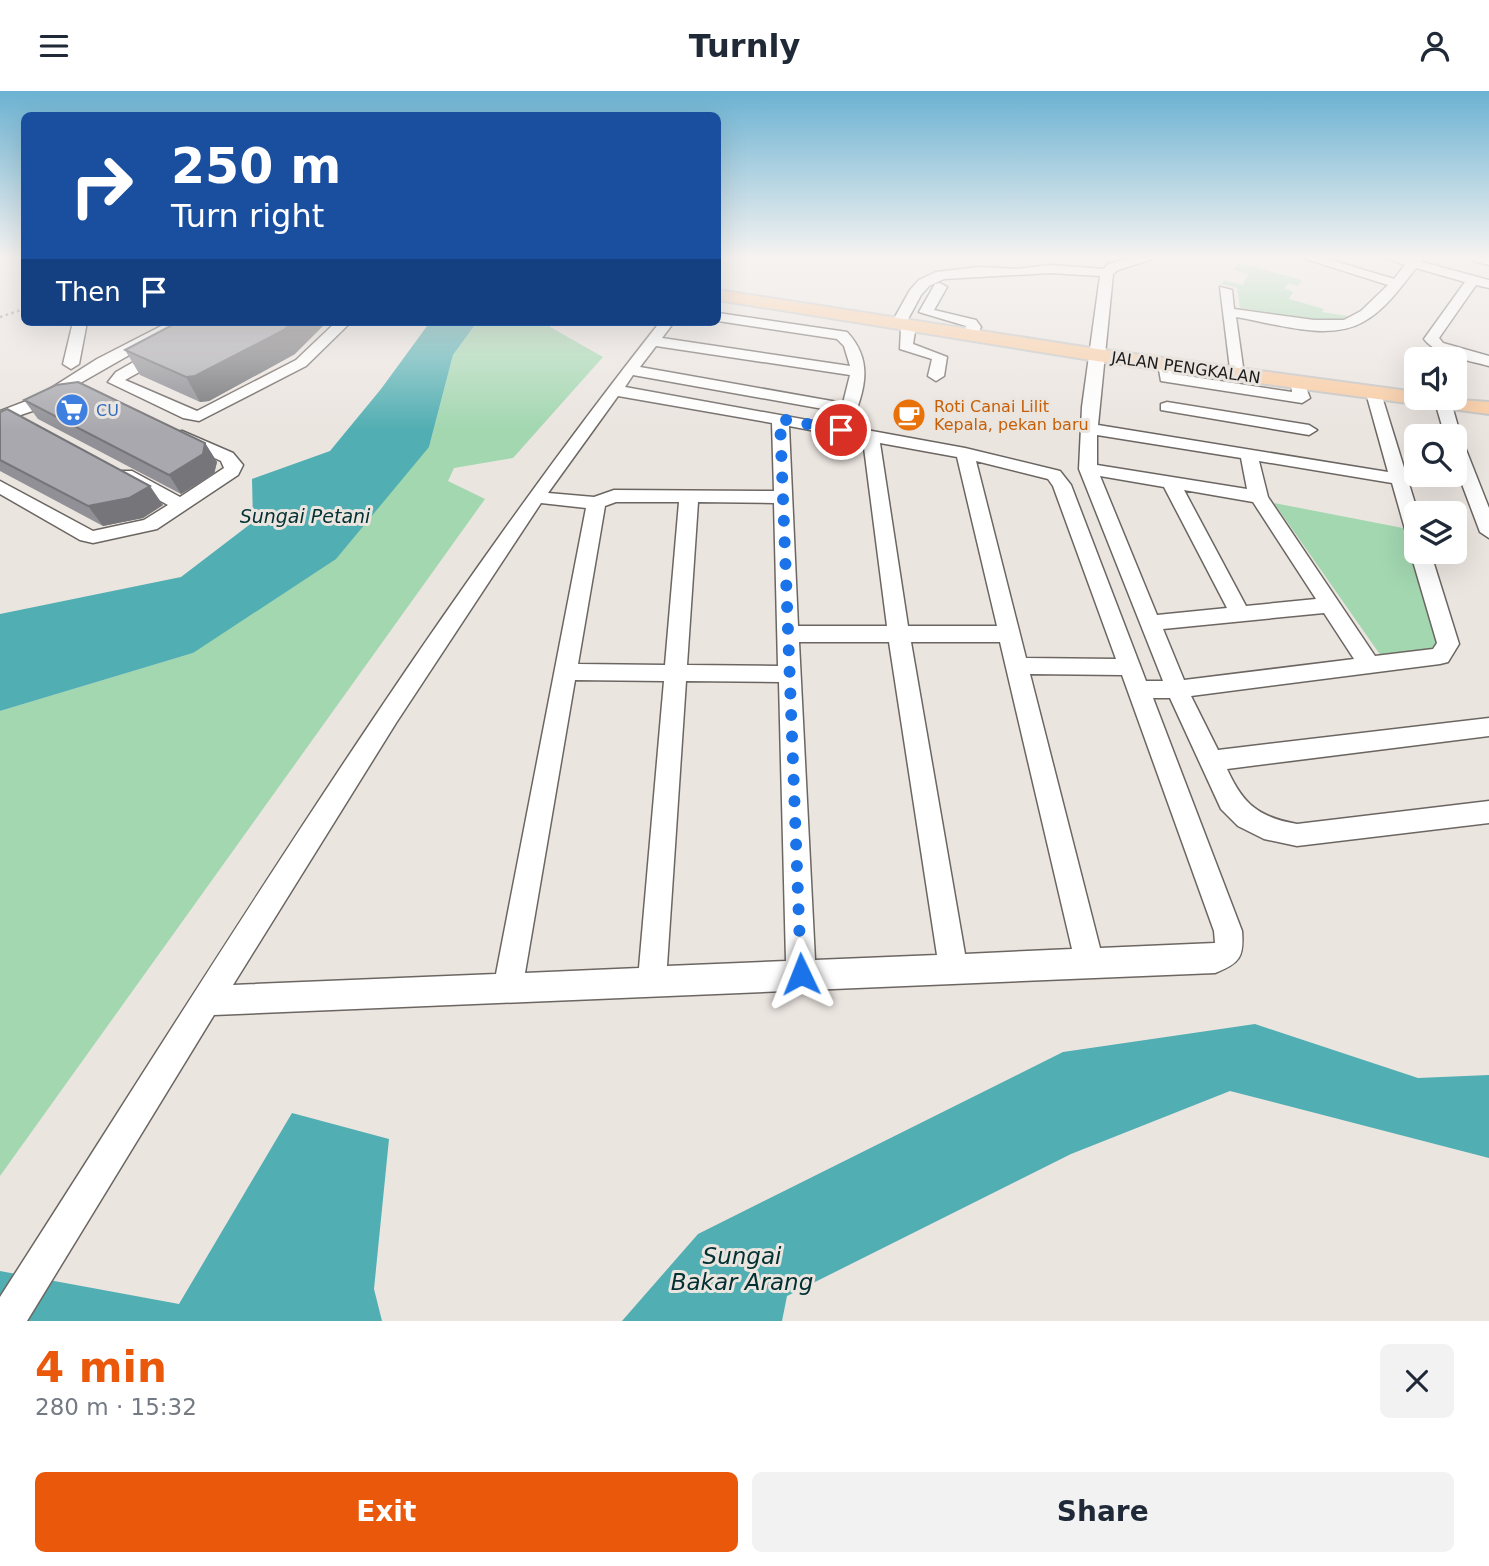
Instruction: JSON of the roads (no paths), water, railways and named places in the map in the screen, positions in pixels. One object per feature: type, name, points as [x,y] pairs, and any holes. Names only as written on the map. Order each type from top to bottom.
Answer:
[{"type":"main road","name":"JALAN PENGKALAN","points":[[846,315],[1097,355],[1166,371],[1236,374],[1300,390],[1374,393],[1404,397]]},
{"type":"main road","name":"JALAN PENGKALAN","points":[[1467,406],[1489,408]]},
{"type":"street","points":[[810,331],[822,315]]},
{"type":"street","points":[[907,315],[904,325],[905,346],[940,357],[936,376]]},
{"type":"street","points":[[940,315],[971,323],[974,327],[970,335]]},
{"type":"street","points":[[1102,315],[1088,428],[1088,469],[1177,689],[1230,802],[1247,818],[1273,831],[1297,835],[1489,812]]},
{"type":"street","points":[[1229,315],[1236,374]]},
{"type":"street","points":[[1259,315],[1342,325],[1363,315]]},
{"type":"street","points":[[1448,315],[1432,339],[1438,346],[1489,360]]},
{"type":"street","points":[[721,317],[842,335],[855,349],[859,372],[841,430]]},
{"type":"street","points":[[71,364],[79,326]]},
{"type":"street","points":[[0,417],[41,400],[172,326]]},
{"type":"street","points":[[199,416],[189,415],[116,382],[121,375],[207,326]]},
{"type":"street","points":[[185,437],[199,416],[301,363],[340,326]]},
{"type":"street","points":[[6,1321],[206,1001],[420,667],[534,497],[664,326]]},
{"type":"street","points":[[652,341],[859,372]]},
{"type":"street","points":[[136,345],[163,353]]},
{"type":"street","points":[[0,430],[27,421],[41,400],[89,390],[136,345]]},
{"type":"street","points":[[1168,441],[1166,371],[1300,390],[1315,464]]},
{"type":"street","points":[[621,380],[849,409]]},
{"type":"street","points":[[206,1001],[1089,962],[1215,959],[1230,950],[1228,931],[1062,485],[1054,475],[965,453],[780,419],[621,380]]},
{"type":"street","points":[[1374,393],[1406,501]]},
{"type":"street","points":[[1167,407],[1309,430]]},
{"type":"street","points":[[780,419],[801,974]]},
{"type":"street","points":[[0,486],[93,537],[142,528],[229,475],[234,465],[227,457],[162,426]]},
{"type":"street","points":[[1088,428],[1399,479]]},
{"type":"street","points":[[871,436],[899,635],[953,968]]},
{"type":"street","points":[[965,453],[1089,962]]},
{"type":"street","points":[[1249,454],[1252,479],[1259,497],[1370,666]]},
{"type":"street","points":[[113,468],[181,505]]},
{"type":"street","points":[[1088,469],[1259,497]]},
{"type":"street","points":[[1467,472],[1489,532]]},
{"type":"street","points":[[1171,483],[1241,616]]},
{"type":"street","points":[[534,497],[596,503],[614,496],[783,497]]},
{"type":"street","points":[[652,981],[689,496]]},
{"type":"street","points":[[508,987],[596,503]]},
{"type":"street","points":[[1017,666],[1134,678],[1177,689],[1440,656],[1446,652],[1448,645],[1424,564]]},
{"type":"street","points":[[1150,623],[1330,605]]},
{"type":"street","points":[[789,633],[1009,634]]},
{"type":"street","points":[[567,671],[790,674]]},
{"type":"street","points":[[1211,761],[1489,727]]},
{"type":"water","name":"Sungai Petani","points":[[427,326],[474,326],[453,355],[429,447],[336,559],[193,653],[0,711],[0,614],[181,577],[253,522],[252,479],[330,451],[381,389]]},
{"type":"water","name":"Sungai Bakar Arang","points":[[1255,1024],[1418,1078],[1489,1075],[1489,1158],[1230,1091],[1071,1154],[787,1296],[782,1321],[622,1321],[698,1234],[1063,1052]]},
{"type":"water","points":[[292,1113],[389,1139],[374,1289],[382,1321],[0,1321],[0,1271],[179,1304]]},
{"type":"place","name":"CU","points":[[72,410]]},
{"type":"place","name":"Roti Canai Lilit Kepala, pekan baru","points":[[909,415]]}]
